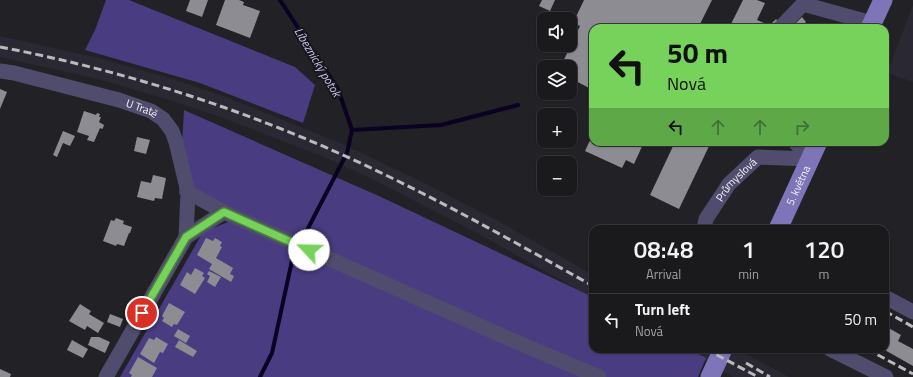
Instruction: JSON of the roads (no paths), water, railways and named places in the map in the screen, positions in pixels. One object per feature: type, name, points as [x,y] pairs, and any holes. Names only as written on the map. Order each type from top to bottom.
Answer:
[{"type":"main road","points":[[871,24],[883,0]]},
{"type":"main road","name":"5. května","points":[[780,225],[814,150]]},
{"type":"main road","points":[[710,377],[721,353]]},
{"type":"street","points":[[784,24],[803,4],[868,24]]},
{"type":"street","name":"U Tratě","points":[[0,71],[14,73],[118,100],[151,111],[163,119],[172,131],[176,142],[188,192],[186,237]]},
{"type":"street","points":[[804,146],[814,150]]},
{"type":"street","name":"Průmyslová","points":[[705,225],[706,220],[729,184],[758,157],[814,150]]},
{"type":"street","points":[[188,192],[224,212],[599,377]]},
{"type":"street","points":[[106,377],[186,237],[224,212]]},
{"type":"street","points":[[889,299],[913,312]]},
{"type":"street","points":[[838,353],[886,377]]},
{"type":"waterway","name":"Líbeznický potok","points":[[280,0],[338,89],[352,130],[347,153],[304,236]]},
{"type":"waterway","points":[[352,130],[441,125],[518,105]]},
{"type":"waterway","name":"Líbeznický potok","points":[[260,377],[272,353],[293,256]]},
{"type":"railway","points":[[0,47],[95,68],[142,81],[235,111],[281,129],[371,168],[455,210],[589,284]]},
{"type":"railway","points":[[889,313],[913,327]]},
{"type":"railway","points":[[713,353],[758,377]]},
{"type":"railway","points":[[874,353],[913,374]]},
{"type":"railway","points":[[746,363],[770,377]]}]
